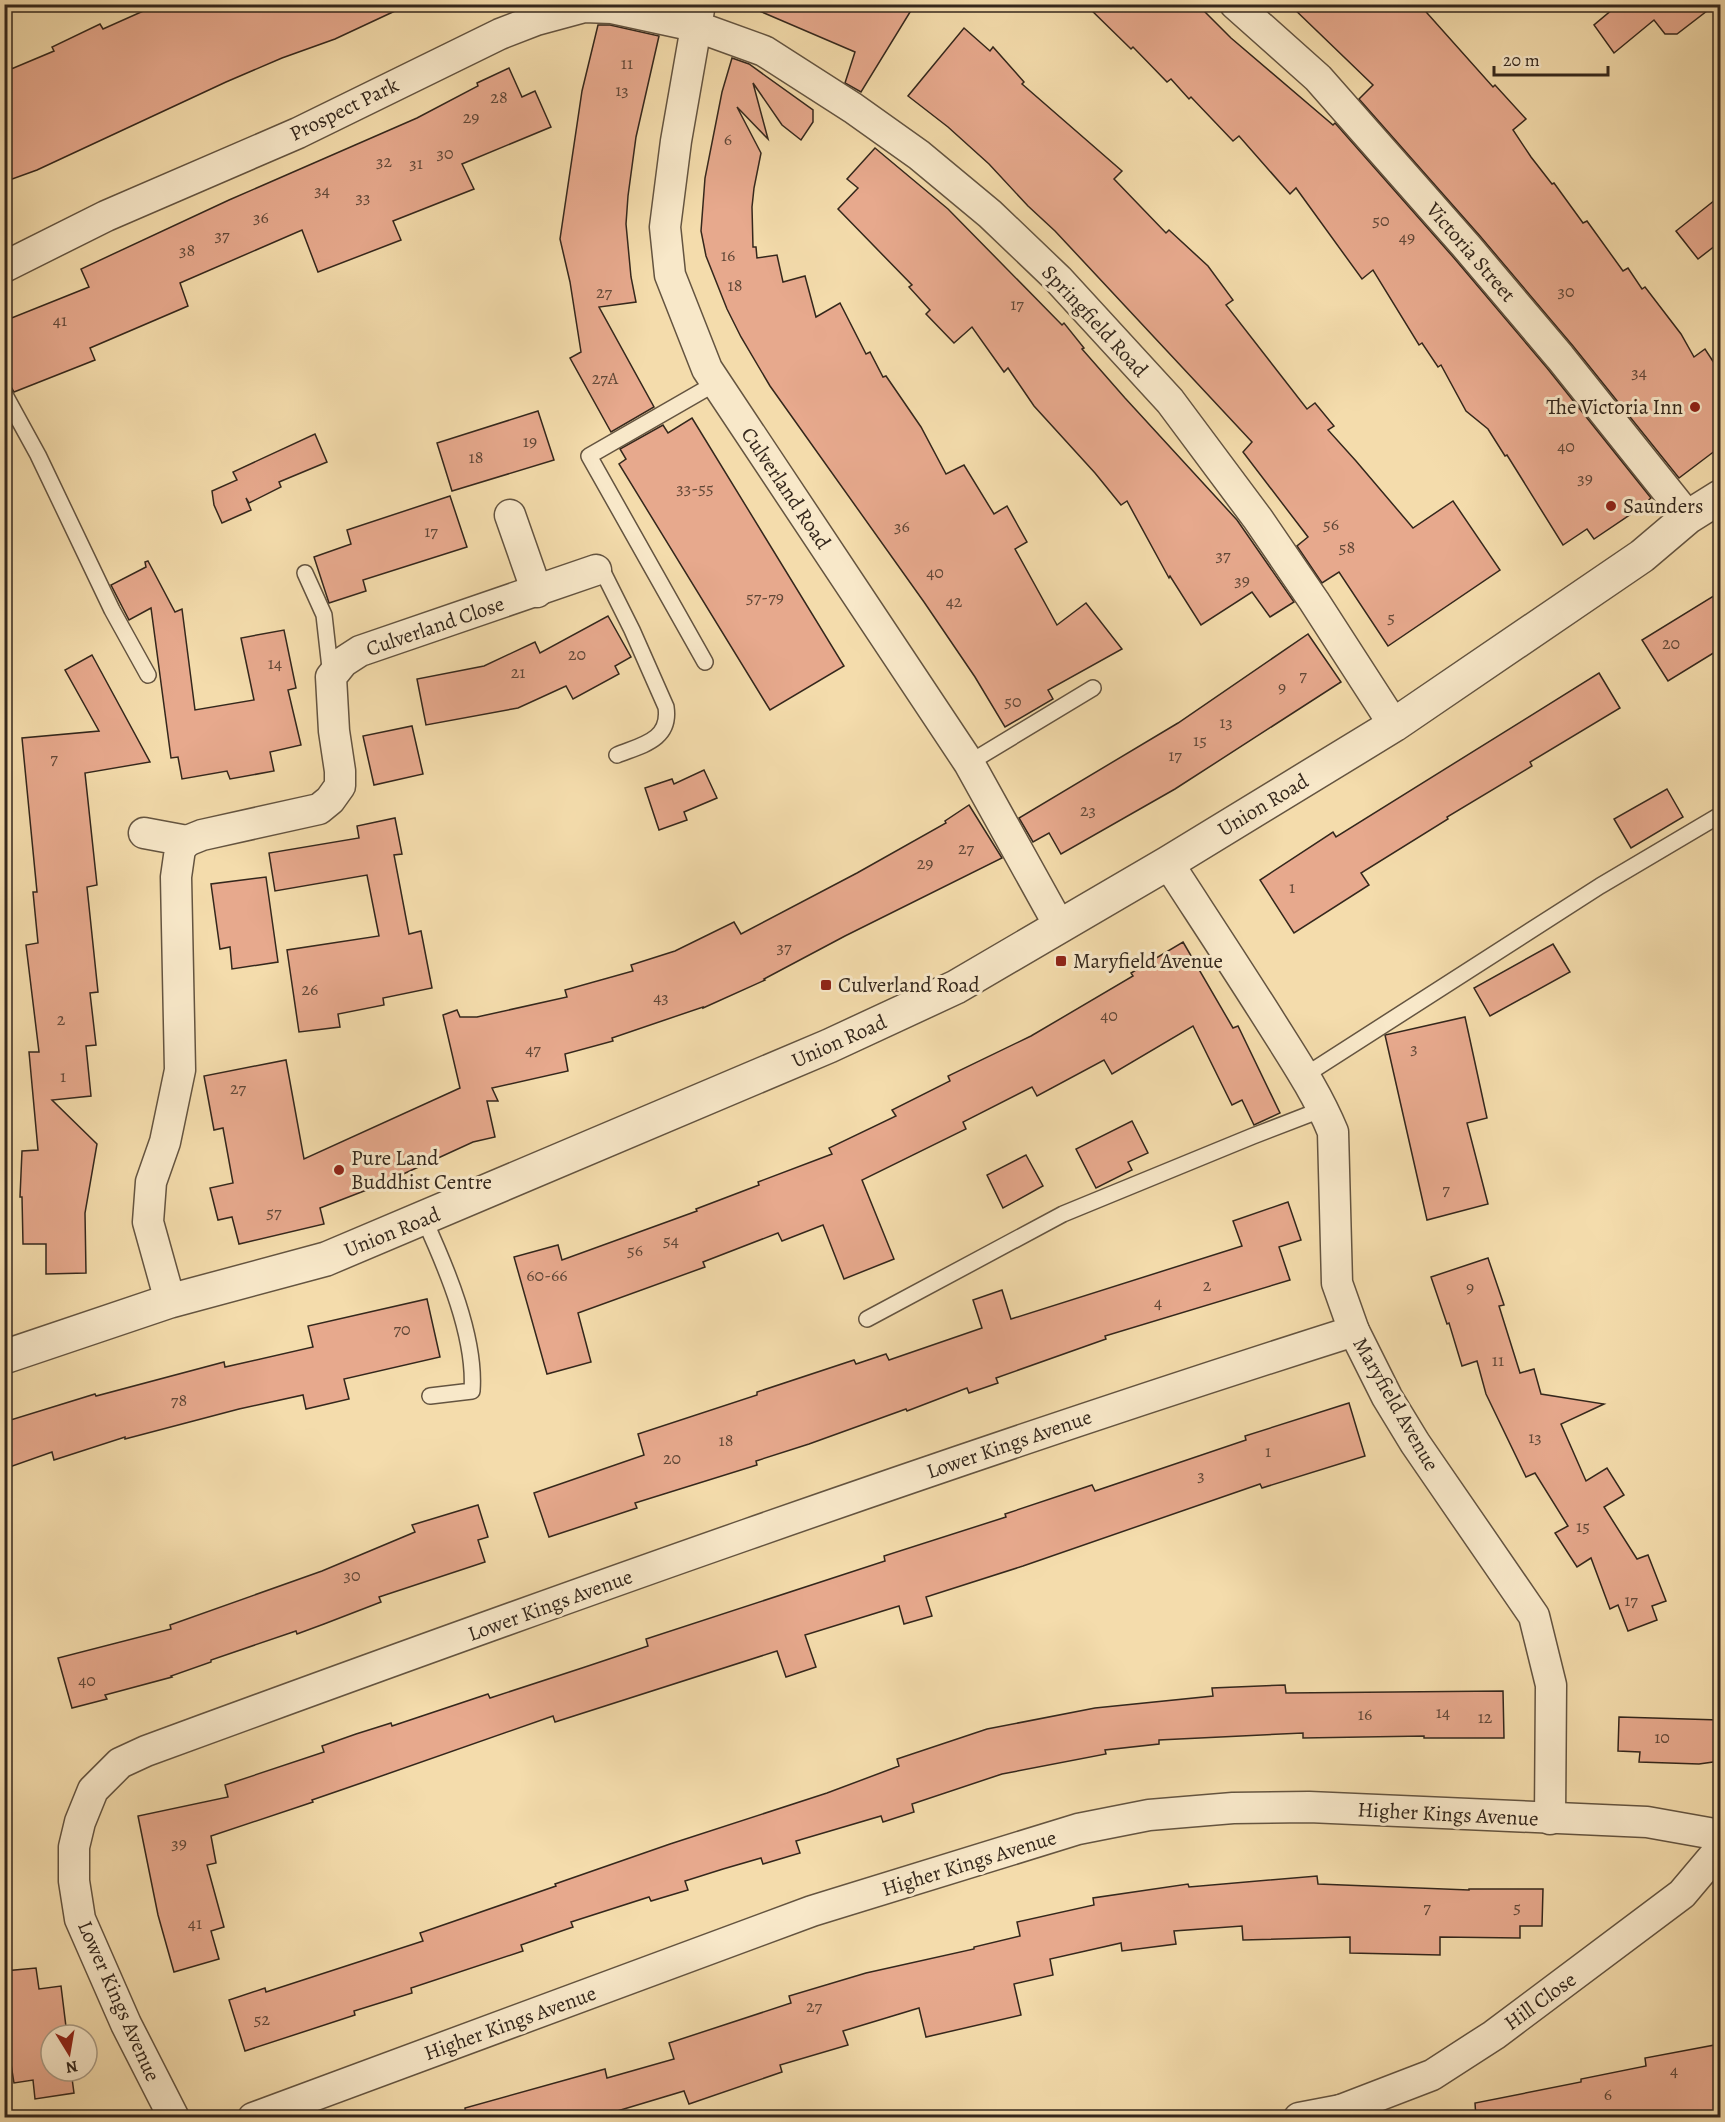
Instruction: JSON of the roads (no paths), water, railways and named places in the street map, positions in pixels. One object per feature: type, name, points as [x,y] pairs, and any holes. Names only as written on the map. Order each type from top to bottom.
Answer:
[{"type":"street","name":"Victoria Street","points":[[1235,4],[1318,78],[1467,247],[1560,357],[1688,517]]},
{"type":"street","name":"Prospect Park","points":[[4,267],[106,216],[298,133],[500,34],[536,20],[584,7],[697,15]]},
{"type":"street","name":"Culverland Road","points":[[697,15],[676,141],[665,227],[670,275],[706,369],[969,764],[1060,927]]},
{"type":"street","name":"Springfield Road","points":[[697,15],[764,51],[853,108],[919,155],[990,214],[1058,279],[1170,401],[1258,519],[1394,725]]},
{"type":"street","name":"Union Road","points":[[4,1356],[170,1301],[326,1259],[840,1041],[956,987],[1168,863],[1394,725],[1642,556],[1688,517],[1720,497]]},
{"type":"street","points":[[510,515],[537,592]]},
{"type":"street","name":"Culverland Close","points":[[331,678],[343,662],[360,651],[596,570]]},
{"type":"street","points":[[170,1301],[148,1222],[151,1182],[165,1142],[180,1070],[176,877],[180,849],[187,841],[202,835],[319,809],[330,801],[340,786],[331,678]]},
{"type":"street","points":[[144,833],[187,841]]},
{"type":"street","name":"Maryfield Avenue","points":[[1168,863],[1304,1076],[1333,1132],[1337,1283],[1354,1331],[1387,1397],[1415,1443],[1534,1616],[1551,1685],[1550,1819]]},
{"type":"street","name":"Lower Kings Avenue","points":[[174,2118],[126,2024],[80,1919],[74,1881],[74,1847],[80,1822],[93,1790],[120,1763],[146,1751],[334,1682],[911,1477],[1175,1388],[1354,1331]]},
{"type":"street","name":"Higher Kings Avenue","points":[[253,2118],[812,1911],[1078,1829],[1149,1815],[1233,1808],[1309,1807],[1647,1822],[1720,1835]]},
{"type":"street","name":"Hill Close","points":[[1299,2118],[1340,2114],[1432,2075],[1494,2035],[1682,1894],[1720,1849]]},
{"type":"lane","points":[[705,662],[589,456],[716,383]]},
{"type":"lane","points":[[4,393],[38,454],[112,610],[148,675]]},
{"type":"lane","points":[[596,570],[604,574],[632,630],[666,707],[668,720],[660,734],[650,742],[617,755]]},
{"type":"lane","points":[[305,573],[324,615],[331,678]]},
{"type":"lane","points":[[969,764],[1093,688]]},
{"type":"lane","points":[[1304,1076],[1600,886],[1720,815]]},
{"type":"lane","points":[[867,1319],[1063,1214],[1323,1109]]},
{"type":"lane","points":[[424,1218],[442,1258],[462,1318],[473,1374],[472,1391],[430,1396]]},
{"type":"place","name":"The Victoria Inn","points":[[1695,407]]},
{"type":"place","name":"Saunders","points":[[1611,506]]},
{"type":"place","name":"Maryfield Avenue","points":[[1061,961]]},
{"type":"place","name":"Culverland Road","points":[[826,985]]},
{"type":"place","name":"Pure Land Buddhist Centre","points":[[339,1170]]}]
